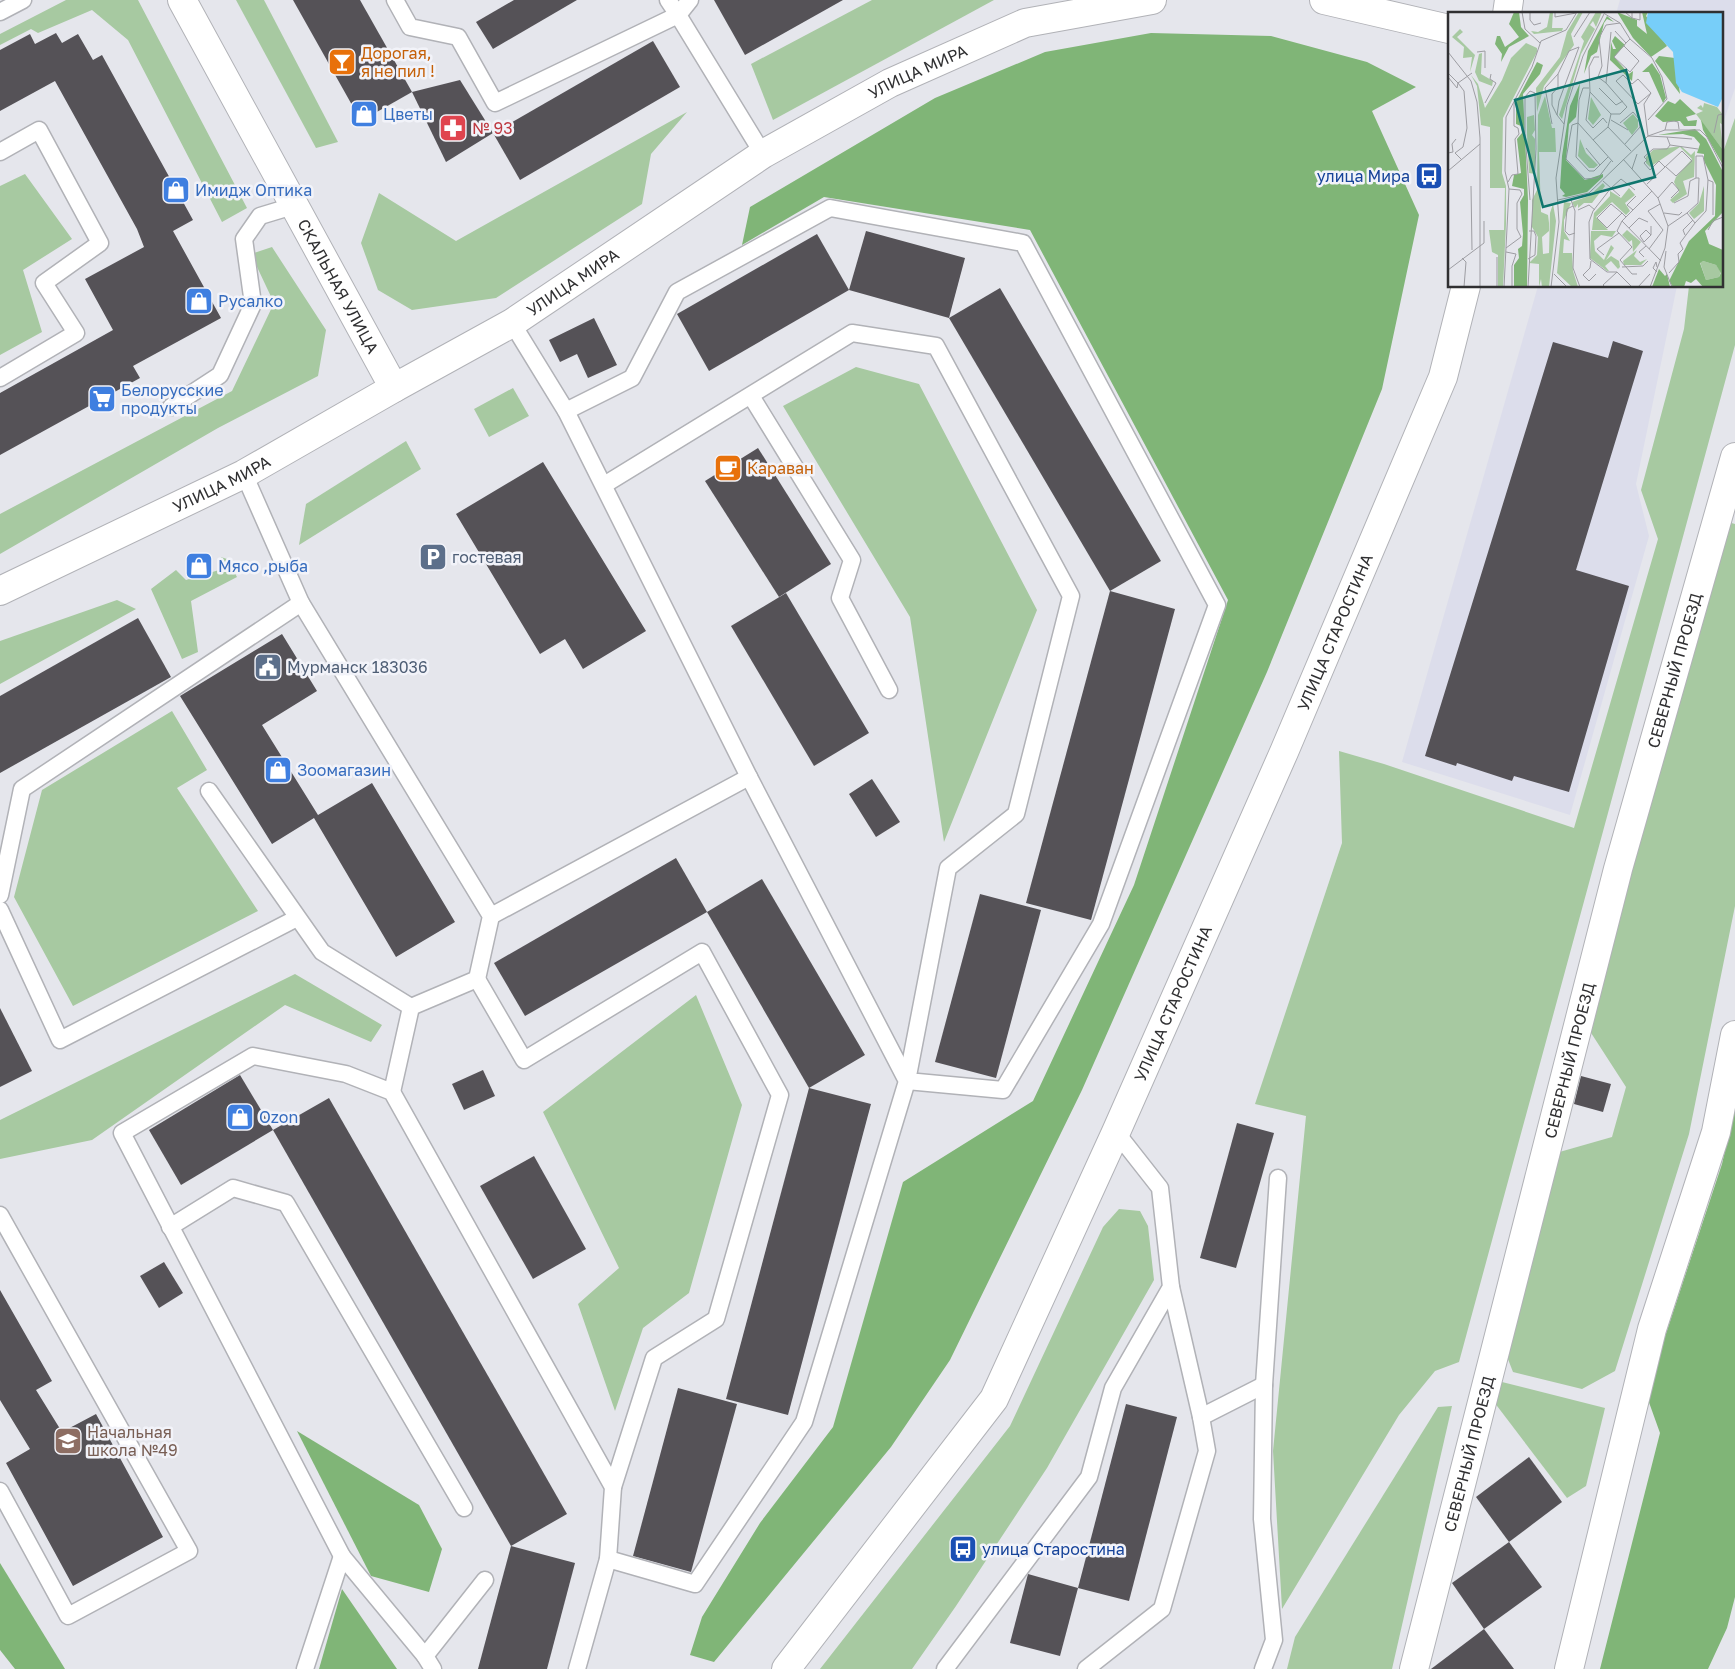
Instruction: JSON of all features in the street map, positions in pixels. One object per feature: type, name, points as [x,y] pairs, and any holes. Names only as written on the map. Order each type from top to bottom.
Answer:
[{"type":"street","name":"СКАЛЬНАЯ УЛИЦА","points":[[182,0],[394,388]]},
{"type":"street","name":"УЛИЦА МИРА","points":[[0,591],[244,474],[512,323],[763,154],[890,83],[1025,23],[1152,0]]},
{"type":"street","points":[[1324,0],[1448,29]]},
{"type":"street","name":"УЛИЦА СТАРОСТИНА","points":[[786,1669],[994,1399],[1116,1132],[1284,752],[1443,377],[1465,288]]},
{"type":"street","name":"СЕВЕРНЫЙ ПРОЕЗД","points":[[1414,1669],[1618,869],[1735,457]]},
{"type":"street","points":[[1569,1669],[1652,1329],[1716,1132],[1735,1035]]},
{"type":"lane","points":[[0,12],[23,0]]},
{"type":"lane","points":[[395,0],[410,27],[458,37],[495,103],[678,15],[690,0]]},
{"type":"lane","points":[[668,0],[763,154]]},
{"type":"lane","points":[[0,152],[39,130],[100,243],[44,283],[76,333],[0,378]]},
{"type":"lane","points":[[171,407],[220,375],[253,304],[244,239],[260,216],[293,206]]},
{"type":"lane","points":[[566,411],[632,378],[678,292],[830,208],[1023,243],[1217,605],[1101,924],[1003,1090],[907,1081]]},
{"type":"lane","points":[[512,323],[566,411],[749,777],[907,1081]]},
{"type":"lane","points":[[604,485],[852,333],[936,346],[1071,596],[1016,814],[948,868],[907,1081],[804,1422],[696,1584],[608,1559]]},
{"type":"lane","points":[[750,396],[852,560],[840,598],[889,690]]},
{"type":"lane","points":[[244,474],[302,602],[490,916],[477,979],[524,1060],[702,952],[780,1095],[716,1319],[654,1358],[613,1487],[608,1559],[577,1669]]},
{"type":"lane","points":[[0,895],[22,789],[302,602]]},
{"type":"lane","points":[[490,916],[749,777]]},
{"type":"lane","points":[[209,791],[322,952],[411,1007]]},
{"type":"lane","points":[[0,910],[60,1040],[297,918]]},
{"type":"lane","points":[[411,1007],[477,979]]},
{"type":"lane","points":[[392,1092],[411,1007]]},
{"type":"lane","points":[[485,1580],[429,1663],[342,1556],[122,1133],[253,1056],[346,1074],[392,1092],[613,1487]]},
{"type":"lane","points":[[1086,1669],[1162,1609],[1207,1451],[1171,1288],[1160,1188],[1116,1132]]},
{"type":"lane","points":[[1264,1669],[1274,1640],[1262,1519],[1264,1385],[1278,1178]]},
{"type":"lane","points":[[170,1226],[233,1188],[286,1203],[464,1508]]},
{"type":"lane","points":[[0,1215],[190,1551],[68,1616],[0,1490]]},
{"type":"lane","points":[[945,1669],[1089,1477],[1113,1388],[1171,1288]]},
{"type":"lane","points":[[1201,1417],[1264,1385]]},
{"type":"lane","points":[[305,1669],[342,1556]]},
{"type":"shaded area","points":[[1620,0],[1735,0],[1735,88],[1722,126],[1722,12],[1617,12]]},
{"type":"shaded area","points":[[1537,288],[1677,288],[1636,484],[1649,536],[1570,815],[1402,762]]},
{"type":"green space","points":[[66,0],[138,0],[247,208],[222,222],[128,40],[92,10],[38,33],[31,29],[0,45],[0,34]]},
{"type":"green space","points":[[236,0],[264,0],[338,142],[316,148]]},
{"type":"green space","points":[[872,0],[994,0],[773,120],[751,64]]},
{"type":"green space","points":[[1151,33],[1271,36],[1367,62],[1416,87],[1372,111],[1419,215],[1382,389],[1267,672],[1082,1090],[950,1360],[891,1447],[714,1662],[690,1655],[702,1617],[760,1523],[833,1427],[903,1182],[1033,1101],[1134,885],[1228,600],[1030,230],[824,197],[742,245],[750,207],[935,98],[1045,52]]},
{"type":"green space","points":[[687,112],[651,154],[642,204],[496,298],[412,310],[378,290],[361,243],[379,193],[456,241]]},
{"type":"green space","points":[[1735,118],[1735,345],[1459,1362],[1435,1371],[1399,1415],[1282,1609],[1273,1451],[1306,1116],[1255,1104],[1342,843],[1339,751],[1384,764],[1574,828],[1658,539],[1641,490],[1684,329],[1689,288],[1722,288],[1722,155]]},
{"type":"green space","points":[[25,174],[72,239],[23,270],[42,332],[0,355],[0,186]]},
{"type":"green space","points":[[272,247],[326,330],[318,376],[218,428],[0,554],[0,514],[232,391],[274,303],[251,254]]},
{"type":"green space","points":[[856,367],[919,384],[1037,610],[944,842],[910,617],[783,406]]},
{"type":"green space","points":[[513,388],[529,416],[489,437],[474,409]]},
{"type":"green space","points":[[406,441],[421,469],[299,545],[306,504]]},
{"type":"green space","points":[[1721,520],[1735,524],[1735,906],[1689,1134],[1615,1371],[1582,1389],[1513,1372],[1504,1349],[1549,1155],[1612,1137],[1626,1087],[1584,1022]]},
{"type":"green space","points":[[221,557],[227,559],[237,577],[191,601],[198,652],[182,659],[151,589],[176,570],[186,580],[219,570]]},
{"type":"green space","points":[[117,600],[136,609],[0,684],[0,641]]},
{"type":"green space","points":[[172,711],[207,770],[177,788],[258,911],[73,1006],[14,897],[42,790]]},
{"type":"green space","points":[[295,974],[382,1025],[371,1042],[285,1005],[92,1140],[0,1159],[0,1120]]},
{"type":"green space","points":[[696,995],[742,1105],[689,1293],[643,1328],[615,1411],[578,1304],[619,1268],[543,1112]]},
{"type":"green space","points":[[1735,1106],[1735,1597],[1727,1628],[1708,1669],[1600,1669],[1660,1433],[1646,1394],[1722,1164]]},
{"type":"green space","points":[[1119,1209],[1140,1211],[1148,1226],[1154,1280],[1047,1468],[912,1669],[820,1669],[1010,1426],[1103,1227]]},
{"type":"green space","points":[[1494,1380],[1605,1408],[1586,1486],[1567,1498],[1491,1398]]},
{"type":"green space","points":[[1452,1406],[1392,1669],[1287,1669],[1295,1637],[1438,1407]]},
{"type":"green space","points":[[297,1431],[419,1505],[442,1549],[429,1592],[371,1576]]},
{"type":"green space","points":[[0,1563],[65,1669],[15,1669],[0,1650]]},
{"type":"green space","points":[[342,1589],[397,1669],[319,1669]]},
{"type":"building","points":[[293,0],[360,0],[412,92],[361,121]]},
{"type":"building","points":[[514,0],[577,0],[493,49],[476,22]]},
{"type":"building","points":[[714,0],[843,0],[745,55]]},
{"type":"building","points":[[56,33],[62,43],[78,34],[93,60],[102,55],[193,220],[173,231],[221,318],[133,366],[140,378],[0,455],[0,393],[113,330],[85,279],[144,247],[137,229],[55,81],[0,111],[0,50],[30,34],[35,44]]},
{"type":"building","points":[[653,41],[680,87],[520,180],[493,133]]},
{"type":"building","points":[[460,80],[493,133],[446,162],[412,92]]},
{"type":"building","points":[[866,231],[965,258],[949,318],[849,290]]},
{"type":"building","points":[[817,234],[849,290],[709,371],[677,314]]},
{"type":"building","points":[[1000,288],[1161,561],[1110,591],[949,318]]},
{"type":"building","points":[[594,318],[617,365],[588,378],[577,354],[560,362],[549,340]]},
{"type":"building","points":[[1613,341],[1643,351],[1576,570],[1629,586],[1569,792],[1514,776],[1512,781],[1457,763],[1456,766],[1425,756],[1553,342],[1608,358]]},
{"type":"building","points":[[758,448],[831,564],[779,597],[705,481]]},
{"type":"building","points":[[543,462],[646,631],[583,669],[565,639],[540,654],[456,514]]},
{"type":"building","points":[[1110,591],[1175,609],[1091,920],[1026,903]]},
{"type":"building","points":[[786,593],[869,733],[814,766],[731,626]]},
{"type":"building","points":[[138,618],[171,677],[0,773],[0,696]]},
{"type":"building","points":[[282,634],[317,691],[262,725],[318,815],[372,783],[455,922],[396,957],[314,818],[272,844],[180,696]]},
{"type":"building","points":[[872,779],[900,822],[876,837],[849,794]]},
{"type":"building","points":[[676,858],[707,912],[525,1016],[494,963]]},
{"type":"building","points":[[762,879],[865,1055],[809,1088],[707,912]]},
{"type":"building","points":[[980,894],[1041,910],[996,1078],[935,1062]]},
{"type":"building","points":[[0,1008],[32,1071],[0,1087]]},
{"type":"building","points":[[483,1070],[495,1096],[464,1110],[452,1084]]},
{"type":"building","points":[[240,1075],[273,1130],[181,1185],[149,1130]]},
{"type":"building","points":[[1581,1076],[1611,1084],[1603,1112],[1574,1104]]},
{"type":"building","points":[[809,1088],[871,1104],[788,1415],[726,1399]]},
{"type":"building","points":[[329,1098],[567,1514],[511,1546],[273,1130]]},
{"type":"building","points":[[1237,1123],[1274,1133],[1236,1268],[1200,1258]]},
{"type":"building","points":[[534,1156],[586,1249],[533,1279],[480,1186]]},
{"type":"building","points":[[164,1262],[183,1293],[159,1308],[140,1276]]},
{"type":"building","name":"Начальная школа №49","points":[[0,1290],[52,1381],[36,1390],[62,1432],[96,1414],[163,1537],[73,1586],[6,1463],[30,1449],[0,1400]]},
{"type":"building","points":[[678,1388],[737,1404],[691,1572],[633,1556]]},
{"type":"building","points":[[1126,1404],[1177,1417],[1129,1601],[1078,1588]]},
{"type":"building","points":[[1529,1457],[1562,1502],[1509,1542],[1476,1497]]},
{"type":"building","points":[[1509,1542],[1542,1587],[1484,1629],[1452,1583]]},
{"type":"building","points":[[511,1546],[575,1563],[547,1669],[478,1669]]},
{"type":"building","points":[[1028,1574],[1078,1588],[1060,1656],[1010,1643]]},
{"type":"building","points":[[1484,1629],[1514,1669],[1431,1669]]},
{"type":"place","name":"Дорогая, я не пил !","points":[[342,62]]},
{"type":"place","name":"Цветы","points":[[364,114]]},
{"type":"place","name":"№ 93","points":[[453,128]]},
{"type":"place","name":"улица Мира","points":[[1429,176]]},
{"type":"place","name":"Имидж Оптика","points":[[176,190]]},
{"type":"place","name":"Русалко","points":[[199,301]]},
{"type":"place","name":"Белорусские продукты","points":[[102,399]]},
{"type":"place","name":"Караван","points":[[728,468]]},
{"type":"place","name":"гостевая","points":[[433,557]]},
{"type":"place","name":"Мясо ,рыба","points":[[199,566]]},
{"type":"place","name":"Мурманск 183036","points":[[268,667]]},
{"type":"place","name":"Зоомагазин","points":[[278,770]]},
{"type":"place","name":"Ozon","points":[[240,1117]]},
{"type":"place","name":"Начальная школа №49","points":[[68,1441]]},
{"type":"place","name":"улица Старостина","points":[[963,1549]]}]
